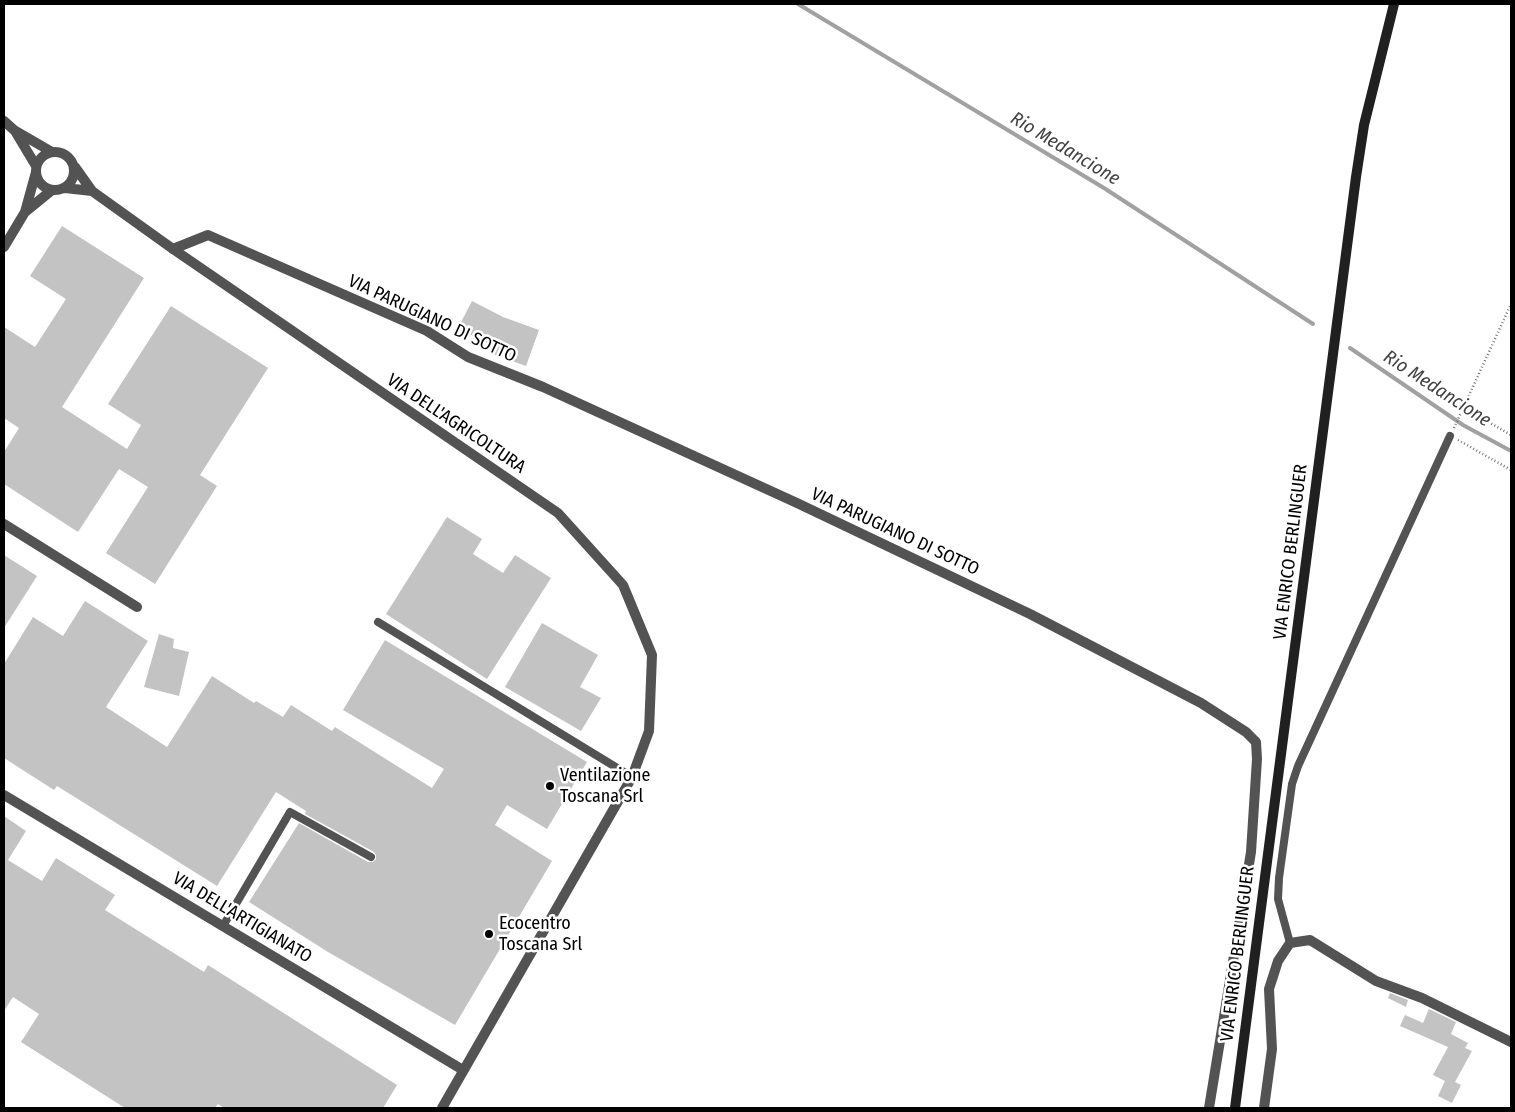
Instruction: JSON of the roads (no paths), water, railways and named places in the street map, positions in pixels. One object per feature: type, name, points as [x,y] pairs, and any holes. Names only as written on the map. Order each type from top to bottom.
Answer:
[{"type":"main road","name":"VIA ENRICO BERLINGUER","points":[[1234,1108],[1332,355],[1364,125],[1394,4]]},
{"type":"street","points":[[4,121],[14,130],[52,152],[64,153],[69,156],[92,192]]},
{"type":"street","points":[[14,130],[36,169],[41,184],[52,190]]},
{"type":"street","points":[[4,247],[25,212],[36,169],[42,157],[52,152]]},
{"type":"street","points":[[65,188],[73,179],[75,167]]},
{"type":"street","points":[[25,212],[52,190],[65,188],[92,192]]},
{"type":"street","name":"VIA DELL'AGRICOLTURA","points":[[92,192],[558,513],[622,585],[652,655],[649,730],[632,777],[442,1108]]},
{"type":"street","name":"VIA PARUGIANO DI SOTTO","points":[[173,249],[208,235],[427,331],[468,357],[552,391],[797,503],[1030,614],[1200,703],[1246,732],[1256,742],[1257,759],[1251,852],[1209,1108]]},
{"type":"street","points":[[4,524],[137,607]]},
{"type":"street","name":"VIA DELL'ARTIGIANATO","points":[[4,795],[463,1070]]},
{"type":"street","points":[[1264,1108],[1266,1082],[1272,1049],[1269,989],[1278,960],[1290,943],[1310,940],[1376,981],[1422,998],[1511,1042]]},
{"type":"lane","points":[[1290,943],[1278,899],[1278,885],[1292,784],[1302,757],[1452,433]]},
{"type":"lane","points":[[378,622],[632,777]]},
{"type":"lane","points":[[223,926],[290,812],[371,857]]},
{"type":"waterway","name":"Rio Medancione","points":[[798,4],[1104,188],[1313,324]]},
{"type":"waterway","name":"Rio Medancione","points":[[1350,348],[1463,425],[1511,451]]},
{"type":"place","name":"Ventilazione Toscana Srl","points":[[550,786]]},
{"type":"place","name":"Ecocentro Toscana Srl","points":[[489,934]]}]
